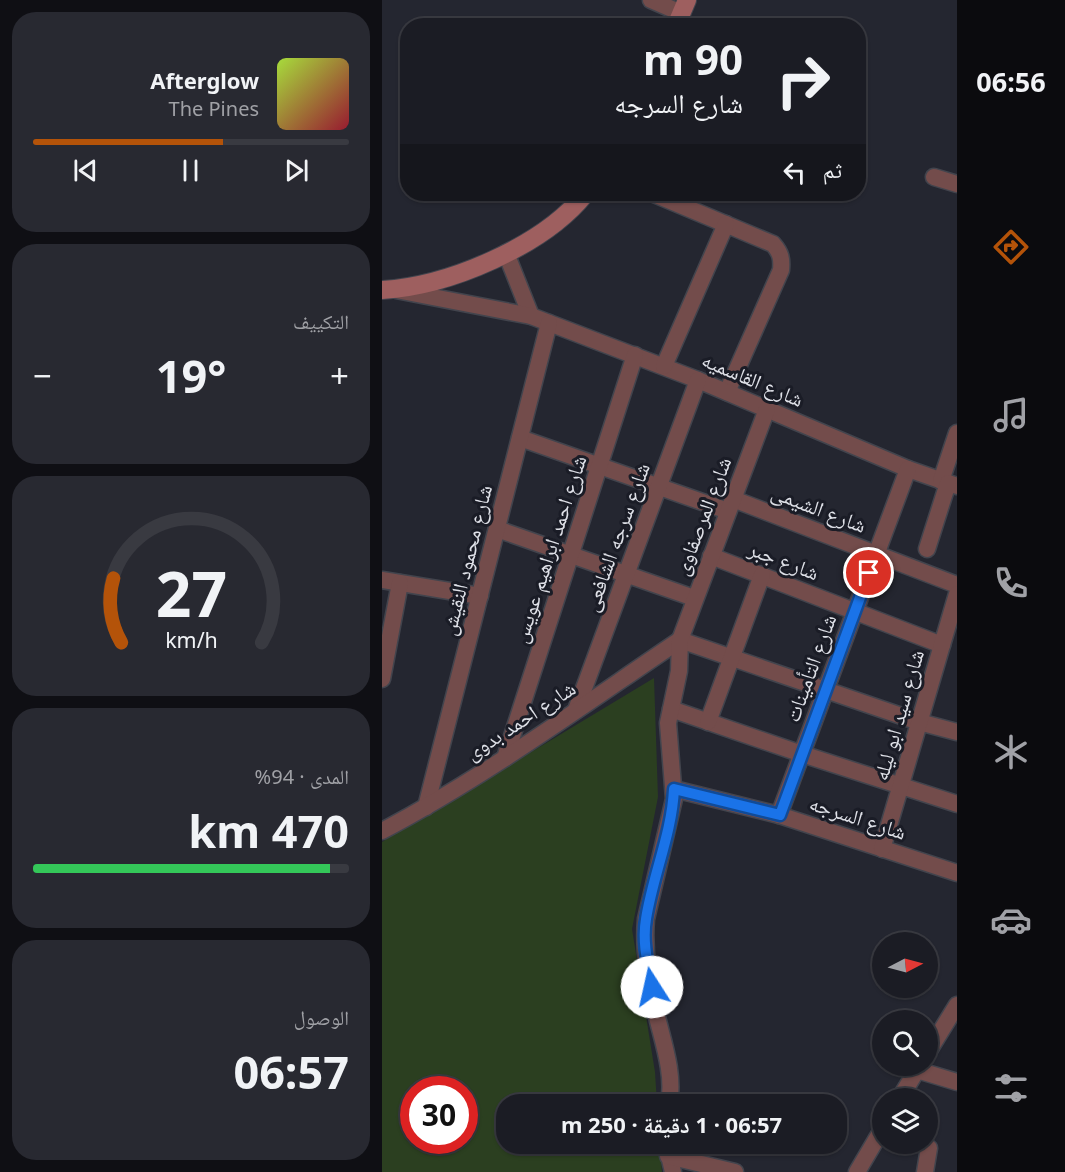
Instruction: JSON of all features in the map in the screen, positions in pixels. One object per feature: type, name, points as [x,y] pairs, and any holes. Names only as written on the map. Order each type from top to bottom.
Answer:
[{"type":"main road","points":[[387,290],[431,282],[506,253],[543,232],[579,201]]},
{"type":"street","points":[[651,0],[682,13]]},
{"type":"street","points":[[934,177],[956,184]]},
{"type":"street","points":[[671,201],[773,244],[782,260],[781,270],[727,392]]},
{"type":"street","points":[[664,366],[726,224]]},
{"type":"street","points":[[506,253],[531,316]]},
{"type":"street","name":"شارع القاسميه","points":[[387,290],[531,316],[664,366],[908,469],[949,483]]},
{"type":"street","name":"شارع محمود النقيش","points":[[426,807],[549,323]]},
{"type":"street","name":"شارع احمد ابراهيم عويس","points":[[505,758],[635,355]]},
{"type":"street","name":"شارع سرجه الشافعى","points":[[576,710],[698,380]]},
{"type":"street","name":"شارع المرصفاوى","points":[[669,1094],[668,1061],[654,1004],[644,934],[671,814],[674,789],[668,723],[679,671],[680,640],[767,409]]},
{"type":"street","points":[[927,549],[949,483],[956,433]]},
{"type":"street","name":"شارع الشيمى","points":[[520,438],[658,487],[730,505],[956,585]]},
{"type":"street","name":"شارع التأمينات","points":[[780,815],[908,469]]},
{"type":"street","points":[[497,529],[694,598]]},
{"type":"street","name":"شارع جبر","points":[[712,556],[855,611],[948,635]]},
{"type":"street","points":[[708,722],[762,575]]},
{"type":"street","points":[[382,580],[480,596]]},
{"type":"street","points":[[382,679],[400,583]]},
{"type":"street","name":"شارع سيد ابو ليله","points":[[882,849],[919,722],[948,635],[956,594]]},
{"type":"street","points":[[680,640],[919,722],[956,732]]},
{"type":"street","name":"شارع احمد بدوى","points":[[382,831],[426,807],[505,758],[680,640]]},
{"type":"street","points":[[671,709],[956,804]]},
{"type":"street","name":"شارع السرجه","points":[[674,789],[780,815],[956,873]]},
{"type":"street","points":[[938,1035],[956,1005]]},
{"type":"street","points":[[938,1075],[956,1082]]},
{"type":"street","points":[[857,1172],[872,1147]]},
{"type":"street","points":[[925,1172],[928,1154]]},
{"type":"street","points":[[669,1157],[735,1172]]},
{"type":"green space","points":[[654,678],[658,797],[632,929],[655,1072],[656,1094],[496,1094],[496,1154],[661,1154],[662,1172],[382,1172],[382,842]]},
{"type":"route","points":[[652,987],[644,934],[671,814],[674,789],[780,815],[869,573]]}]
